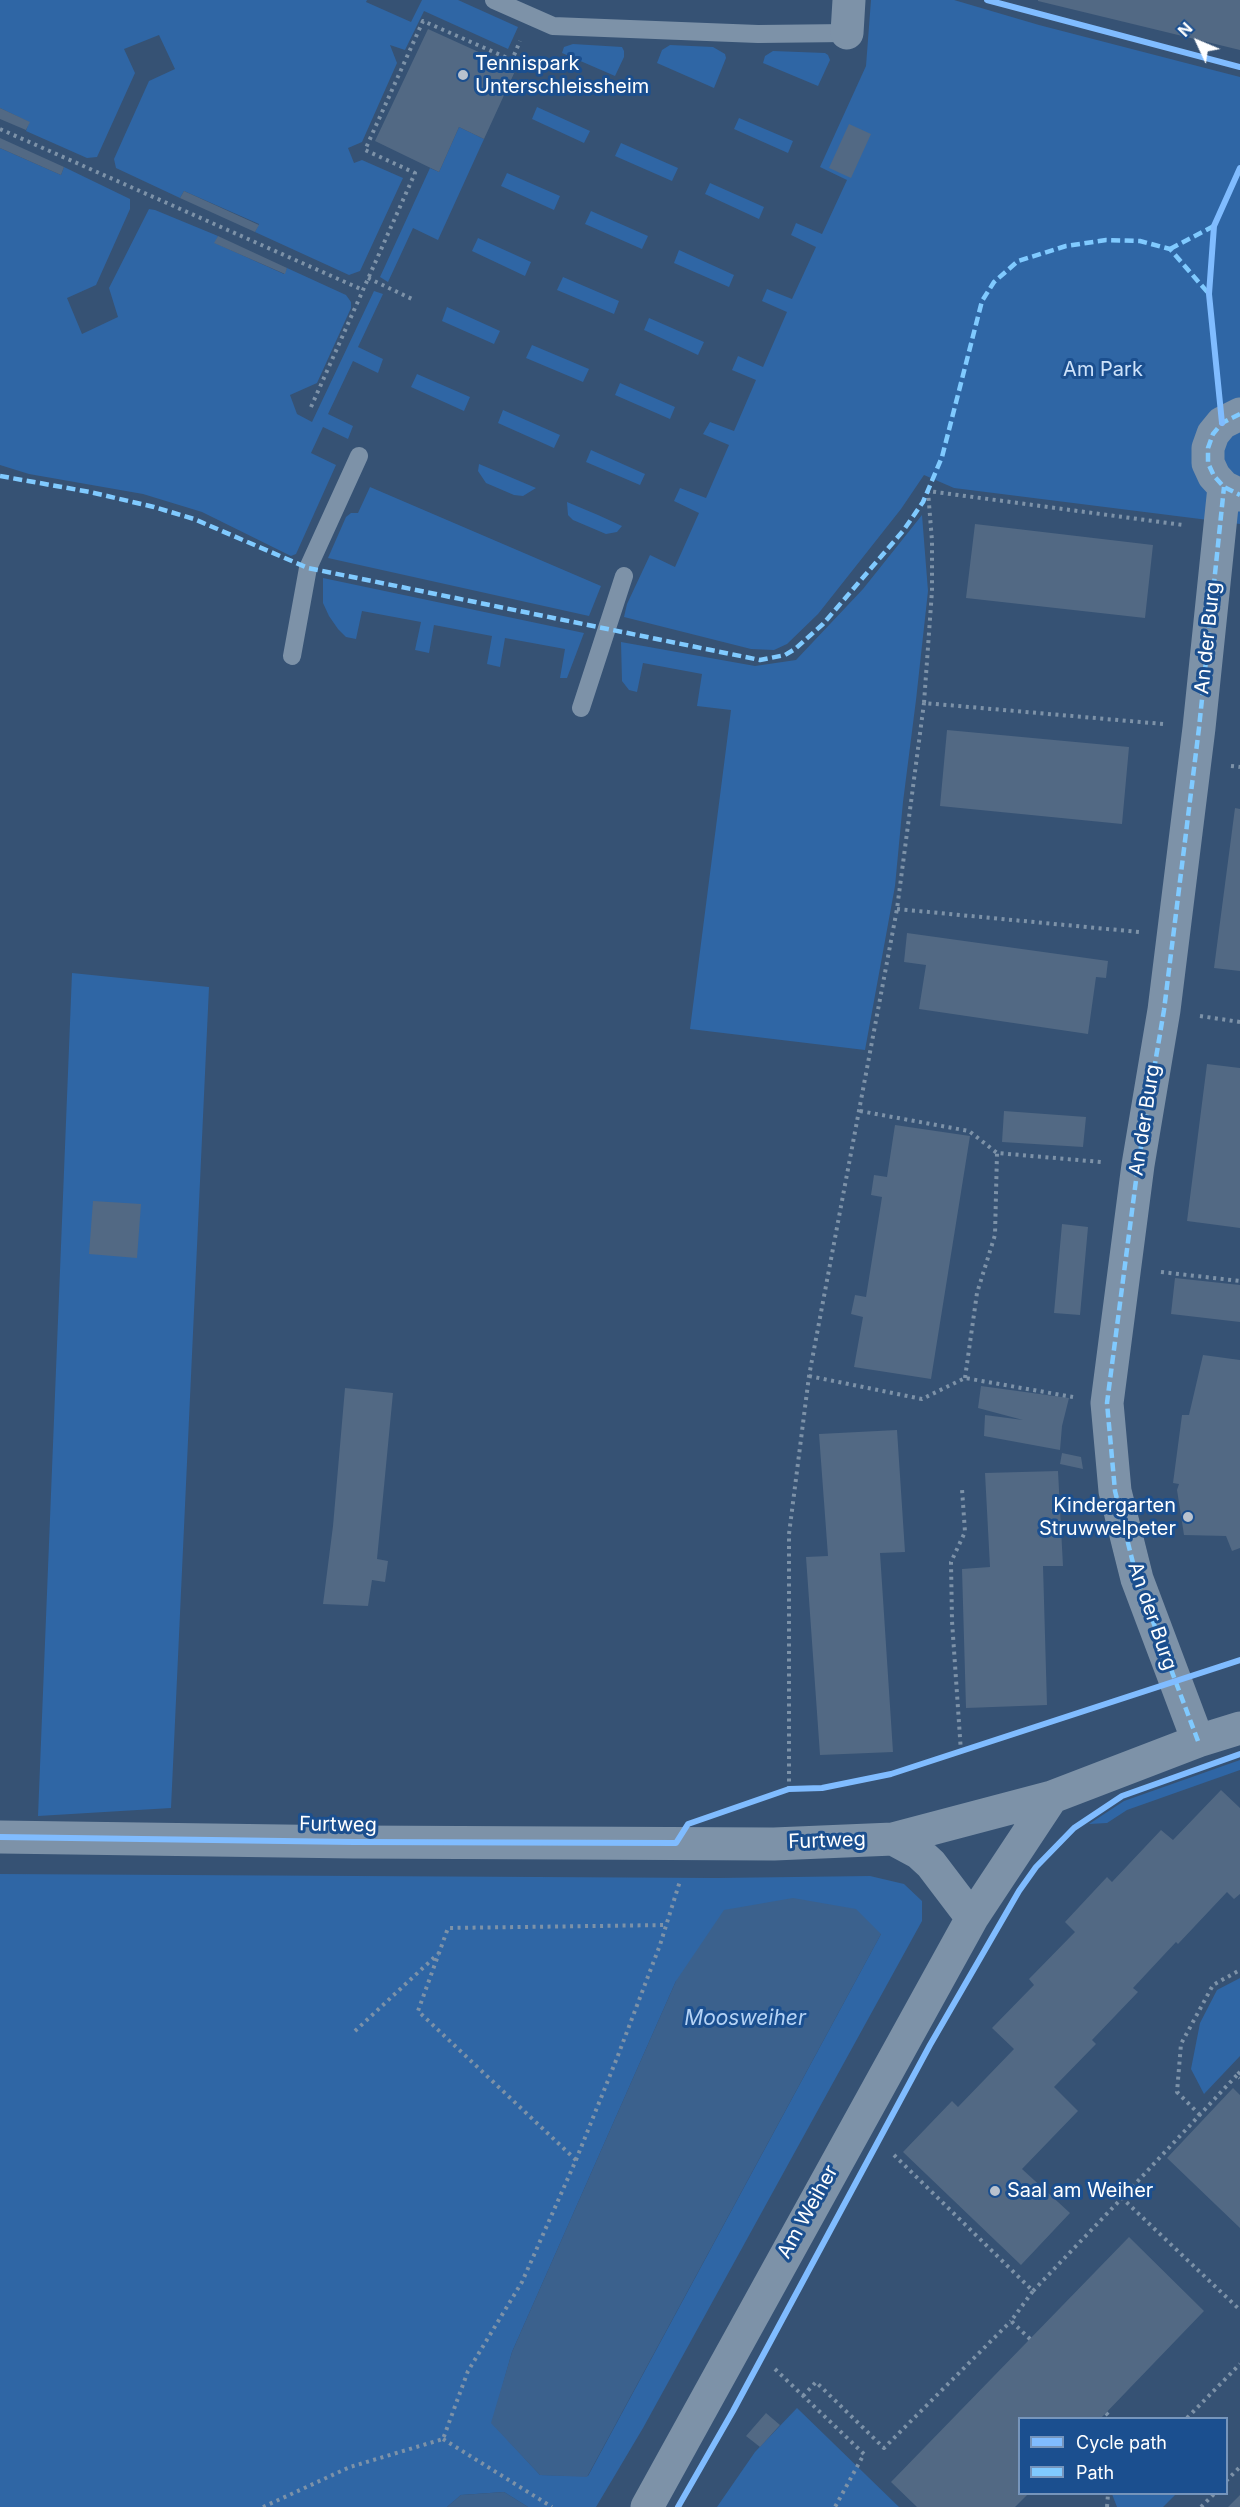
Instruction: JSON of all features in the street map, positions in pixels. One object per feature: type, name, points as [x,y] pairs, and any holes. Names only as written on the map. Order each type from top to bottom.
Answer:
[{"type":"street","points":[[847,33],[849,0]]},
{"type":"street","name":"An der Burg","points":[[1198,1741],[1137,1579],[1115,1491],[1107,1403],[1137,1165],[1164,1010],[1199,728],[1220,529],[1232,491],[1214,476],[1208,463],[1208,448],[1213,434],[1222,423],[1240,414]]},
{"type":"street","name":"Furtweg","points":[[0,1837],[774,1844],[893,1839],[1052,1797],[1198,1741],[1240,1728]]},
{"type":"street","name":"Am Weiher","points":[[647,2507],[972,1918],[1052,1797]]},
{"type":"street","points":[[893,1839],[919,1853],[931,1864],[972,1918]]},
{"type":"lane","points":[[494,0],[554,26],[758,34],[847,33]]},
{"type":"lane","points":[[292,656],[308,568],[359,456]]},
{"type":"lane","points":[[581,708],[624,576]]},
{"type":"path","points":[[311,407],[415,173],[365,150],[423,21],[512,60],[531,16]]},
{"type":"path","points":[[0,129],[363,290]]},
{"type":"path","points":[[368,278],[412,299]]},
{"type":"path","points":[[789,1789],[789,1534],[809,1376],[897,909],[924,703],[932,591],[932,541],[927,491],[1220,529]]},
{"type":"path","points":[[924,703],[1199,728]]},
{"type":"path","points":[[897,909],[1173,936]]},
{"type":"path","points":[[860,1112],[969,1131],[997,1153],[1137,1165]]},
{"type":"path","points":[[965,1378],[977,1293],[995,1235],[997,1153]]},
{"type":"path","points":[[1124,1267],[1240,1281]]},
{"type":"path","points":[[809,1376],[922,1399],[965,1378],[1107,1403]]},
{"type":"path","points":[[961,1752],[952,1621],[951,1562],[965,1532],[962,1489]]},
{"type":"path","points":[[443,2439],[468,2371],[522,2282],[576,2160],[667,1925],[682,1873],[686,1843]]},
{"type":"path","points":[[576,2160],[418,2011],[448,1928],[667,1925]]},
{"type":"path","points":[[355,2031],[439,1954]]},
{"type":"path","points":[[1200,2115],[1177,2092],[1181,2044],[1213,1985],[1240,1970]]},
{"type":"path","points":[[803,2396],[816,2382],[884,2448],[1011,2321],[1033,2291],[1239,2075]]},
{"type":"path","points":[[894,2155],[1033,2291]]},
{"type":"path","points":[[1122,2198],[1240,2310]]},
{"type":"path","points":[[1011,2321],[1030,2339]]},
{"type":"path","points":[[1189,2417],[1240,2364]]},
{"type":"path","points":[[775,2369],[864,2454],[835,2507]]},
{"type":"path","points":[[1106,2413],[1110,2417]]},
{"type":"path","points":[[263,2507],[350,2467],[443,2439],[552,2507]]},
{"type":"path","points":[[1228,2480],[1240,2467]]},
{"type":"path","points":[[1201,2507],[1212,2495]]},
{"type":"green space","points":[[0,0],[367,0],[366,2],[411,22],[422,0],[458,0],[518,27],[508,49],[424,11],[405,50],[390,45],[397,63],[362,142],[348,148],[354,163],[362,160],[403,178],[360,271],[349,275],[255,232],[259,224],[184,191],[180,198],[116,168],[114,159],[149,81],[175,69],[159,35],[124,49],[135,73],[97,157],[87,158],[26,131],[29,122],[0,108]]},
{"type":"green space","name":"Am Park","points":[[871,0],[954,0],[1039,25],[1240,77],[1240,524],[954,488],[924,475],[901,509],[818,614],[787,644],[774,650],[751,649],[624,617],[627,604],[650,555],[675,567],[699,513],[674,501],[680,488],[706,498],[729,445],[703,434],[710,422],[734,431],[756,380],[732,370],[738,356],[763,367],[787,312],[762,301],[767,289],[792,299],[816,247],[791,235],[796,223],[822,234],[847,180],[820,167],[866,66]]},
{"type":"green space","points":[[573,44],[622,47],[624,57],[615,76],[562,53],[564,47]]},
{"type":"green space","points":[[670,45],[713,47],[725,54],[726,58],[714,88],[657,63],[662,50]]},
{"type":"green space","points":[[773,51],[825,53],[830,60],[818,86],[763,63],[765,56]]},
{"type":"green space","points":[[537,107],[590,131],[584,143],[532,119]]},
{"type":"green space","points":[[739,118],[793,141],[788,153],[734,129]]},
{"type":"green space","points":[[459,127],[484,139],[438,240],[413,228],[388,282],[380,277],[430,168],[439,172]]},
{"type":"green space","points":[[621,143],[678,168],[672,181],[615,156]]},
{"type":"green space","points":[[0,148],[61,175],[64,167],[130,199],[130,209],[96,285],[67,298],[82,334],[118,317],[109,288],[149,209],[218,236],[215,243],[284,274],[287,268],[346,295],[351,302],[351,308],[317,383],[290,395],[297,414],[312,422],[374,291],[383,294],[358,347],[383,359],[378,373],[353,361],[328,414],[353,426],[348,439],[323,427],[311,453],[336,465],[296,554],[291,556],[202,512],[143,494],[29,474],[0,465]]},
{"type":"green space","points":[[507,173],[560,196],[554,210],[501,186]]},
{"type":"green space","points":[[710,183],[764,207],[759,219],[705,194]]},
{"type":"green space","points":[[591,211],[648,236],[642,249],[585,224]]},
{"type":"green space","points":[[478,238],[531,262],[525,276],[472,251]]},
{"type":"green space","points":[[679,250],[734,275],[729,287],[674,263]]},
{"type":"green space","points":[[563,277],[619,301],[614,314],[557,290]]},
{"type":"green space","points":[[447,307],[500,331],[494,344],[442,321]]},
{"type":"green space","points":[[649,318],[704,342],[698,355],[644,330]]},
{"type":"green space","points":[[532,345],[589,369],[583,382],[526,358]]},
{"type":"green space","points":[[417,374],[470,397],[464,411],[411,387]]},
{"type":"green space","points":[[620,383],[675,407],[670,419],[615,395]]},
{"type":"green space","points":[[503,410],[560,435],[554,448],[498,423]]},
{"type":"green space","points":[[591,450],[645,474],[640,485],[586,462]]},
{"type":"green space","points":[[479,464],[536,488],[523,496],[514,495],[486,483],[478,471]]},
{"type":"green space","points":[[370,487],[601,586],[589,616],[328,558],[346,517],[351,513],[358,513]]},
{"type":"green space","points":[[567,502],[622,526],[617,532],[606,534],[573,520],[568,515]]},
{"type":"green space","points":[[922,515],[928,591],[895,886],[865,1050],[690,1029],[731,710],[697,706],[702,674],[643,663],[637,692],[629,690],[622,681],[621,642],[755,666],[796,660],[863,589]]},
{"type":"green space","points":[[323,578],[584,633],[567,678],[560,678],[565,649],[505,638],[500,667],[487,664],[492,636],[434,625],[429,653],[415,650],[421,622],[362,611],[356,639],[346,637],[329,616],[323,603]]},
{"type":"green space","points":[[72,973],[209,987],[171,1808],[38,1816]]},
{"type":"green space","points":[[1240,1760],[1240,1770],[1127,1810],[1107,1823],[1089,1824],[1124,1801]]},
{"type":"green space","points":[[0,1874],[717,1878],[870,1876],[904,1884],[922,1901],[922,1921],[643,2428],[596,2507],[528,2507],[504,2492],[461,2495],[447,2507],[0,2507]],"holes":[[[881,1934],[588,2476],[540,2475],[492,2423],[512,2352],[676,1981]]]},
{"type":"green space","points":[[1240,1978],[1240,2056],[1204,2094],[1191,2069],[1200,2023],[1217,1990]]},
{"type":"green space","points":[[797,2408],[899,2507],[717,2507],[755,2452]]},
{"type":"green space","points":[[1112,2495],[1175,2495],[1163,2507],[1117,2507]]},
{"type":"water","name":"Moosweiher","points":[[793,1898],[856,1909],[881,1934],[587,2477],[540,2475],[491,2423],[512,2352],[676,1981],[724,1910]]},
{"type":"water","points":[[504,2492],[528,2507],[447,2507],[461,2495]]},
{"type":"building","points":[[1038,0],[1240,0],[1240,50],[1038,1]]},
{"type":"building","points":[[428,29],[516,69],[484,139],[459,127],[439,172],[375,141]]},
{"type":"building","points":[[0,108],[30,122],[26,130],[0,119]]},
{"type":"building","points":[[849,124],[871,134],[851,178],[829,168]]},
{"type":"building","points":[[0,138],[64,167],[61,175],[0,148]]},
{"type":"building","points":[[184,191],[259,225],[255,232],[180,198]]},
{"type":"building","points":[[218,236],[287,268],[285,274],[214,243]]},
{"type":"building","points":[[975,524],[1153,545],[1145,618],[966,598]]},
{"type":"building","points":[[947,730],[1129,747],[1122,824],[940,806]]},
{"type":"building","points":[[1235,808],[1240,809],[1240,971],[1214,968]]},
{"type":"building","points":[[907,933],[1108,961],[1106,978],[1096,977],[1088,1034],[919,1009],[926,965],[904,962]]},
{"type":"building","points":[[1207,1064],[1240,1068],[1240,1228],[1187,1221]]},
{"type":"building","points":[[1004,1111],[1086,1117],[1083,1147],[1002,1142]]},
{"type":"building","points":[[895,1125],[970,1136],[931,1379],[854,1367],[863,1317],[851,1314],[855,1295],[866,1297],[882,1197],[871,1195],[874,1175],[887,1177]]},
{"type":"building","points":[[93,1201],[141,1204],[137,1258],[89,1254]]},
{"type":"building","points":[[1062,1224],[1088,1227],[1080,1315],[1054,1313]]},
{"type":"building","points":[[1175,1278],[1240,1285],[1240,1322],[1171,1314]]},
{"type":"building","points":[[1203,1355],[1240,1360],[1240,1548],[1232,1551],[1226,1536],[1184,1535],[1177,1490],[1179,1484],[1173,1483],[1182,1415],[1189,1415]]},
{"type":"building","points":[[981,1386],[1069,1398],[1062,1426],[1060,1450],[984,1436],[985,1415],[1023,1420],[978,1408]]},
{"type":"building","points":[[345,1388],[393,1393],[377,1559],[388,1561],[385,1582],[372,1580],[368,1606],[323,1604],[333,1526]]},
{"type":"building","points":[[897,1430],[905,1552],[880,1553],[893,1752],[820,1755],[806,1557],[828,1556],[819,1434]]},
{"type":"building","points":[[1062,1453],[1081,1457],[1083,1469],[1060,1464]]},
{"type":"building","points":[[1058,1471],[1063,1566],[1043,1566],[1047,1705],[966,1708],[962,1569],[990,1567],[985,1473]]},
{"type":"building","points":[[1221,1790],[1240,1808],[1240,1894],[1234,1899],[1227,1892],[1178,1944],[1176,1942],[1133,1988],[1138,1992],[1092,2040],[1096,2044],[1054,2087],[1078,2111],[1022,2169],[1070,2213],[1021,2265],[903,2152],[952,2101],[958,2107],[1014,2049],[992,2028],[1034,1985],[1029,1979],[1075,1932],[1065,1922],[1107,1877],[1112,1882],[1161,1830],[1173,1840]]},
{"type":"building","points":[[1233,2088],[1240,2095],[1240,2228],[1167,2158]]},
{"type":"building","points":[[1129,2237],[1204,2311],[1102,2417],[1018,2417],[1018,2495],[1027,2495],[1015,2507],[917,2507],[891,2482]]},
{"type":"building","points":[[766,2413],[780,2425],[760,2447],[746,2436]]},
{"type":"building","points":[[1240,2495],[1240,2507],[1228,2507]]},
{"type":"marked path","points":[[1170,249],[1214,226]]},
{"type":"marked path","points":[[0,476],[90,492],[154,507],[194,519],[308,568],[760,660],[785,655],[823,624],[903,531],[923,502],[942,457],[982,301],[994,282],[1018,261],[1066,246],[1106,240],[1140,241],[1170,249],[1209,294]]},
{"type":"marked path","points":[[1240,414],[1222,423],[1213,434],[1208,448],[1208,463],[1214,476],[1224,487],[1240,495]]},
{"type":"marked path","points":[[1198,1741],[1137,1579],[1115,1491],[1107,1403],[1138,1165],[1164,1010],[1199,728],[1224,487]]},
{"type":"cycle path","points":[[987,0],[1240,67]]},
{"type":"cycle path","points":[[1222,423],[1209,294],[1214,226],[1240,168]]},
{"type":"cycle path","points":[[0,1837],[354,1842],[676,1843],[688,1824],[789,1789],[822,1788],[891,1774],[1240,1660]]},
{"type":"cycle path","points":[[678,2507],[733,2411],[930,2045],[1019,1891],[1036,1867],[1074,1828],[1122,1796],[1240,1754]]},
{"type":"place","name":"Tennispark Unterschleissheim","points":[[463,75]]},
{"type":"place","name":"Kindergarten Struwwelpeter","points":[[1188,1517]]},
{"type":"place","name":"Saal am Weiher","points":[[995,2191]]}]
